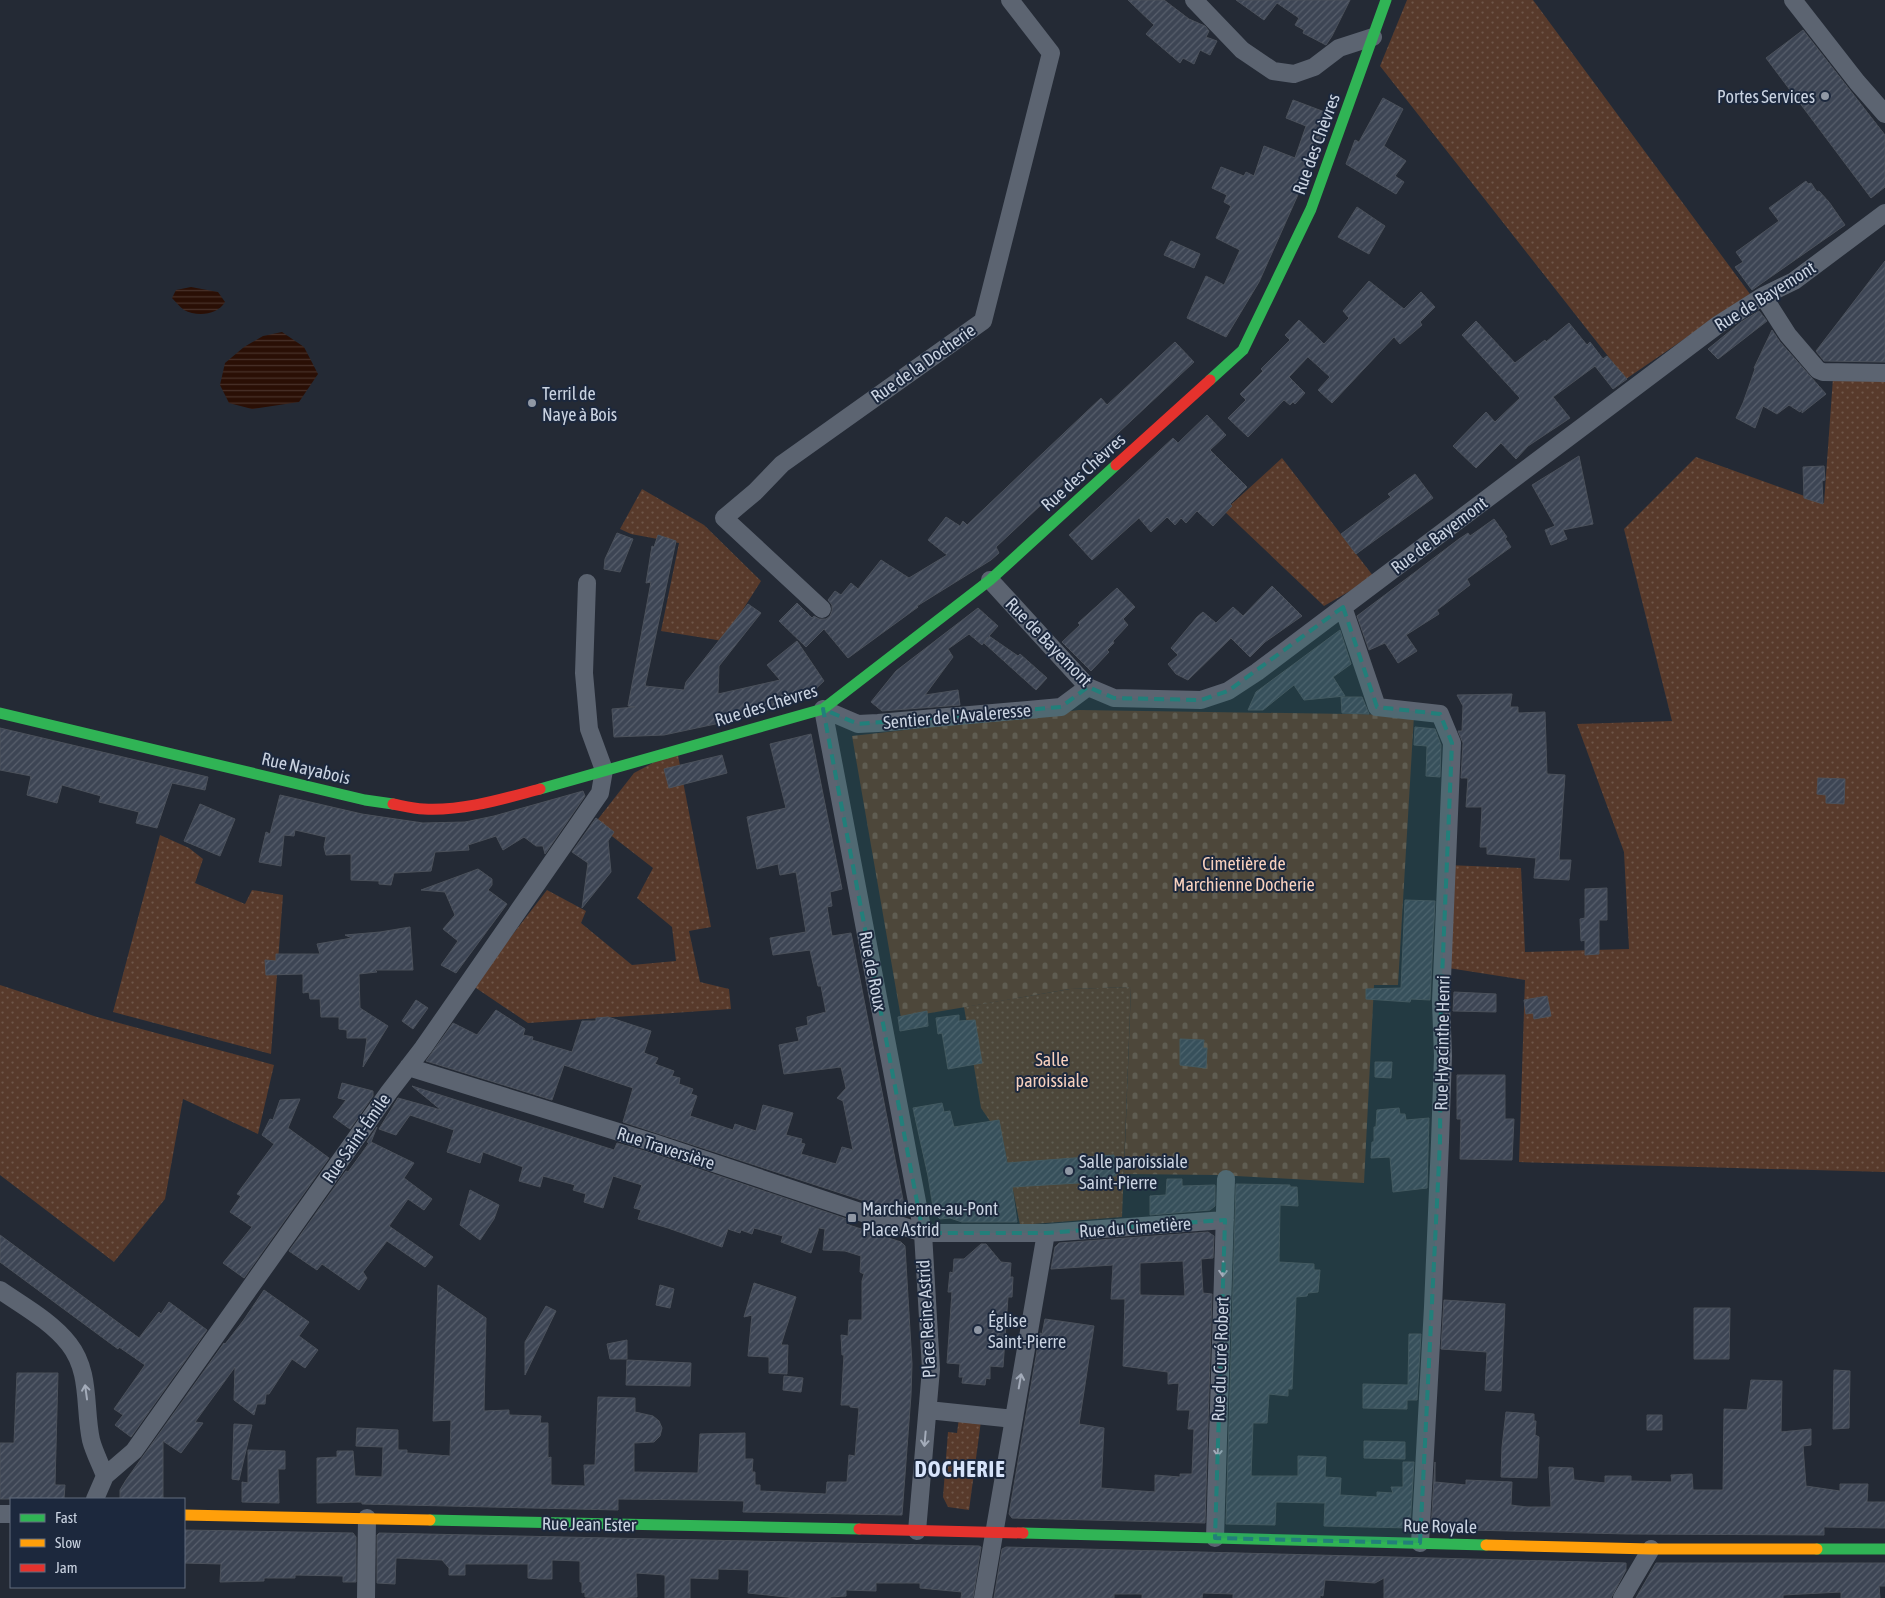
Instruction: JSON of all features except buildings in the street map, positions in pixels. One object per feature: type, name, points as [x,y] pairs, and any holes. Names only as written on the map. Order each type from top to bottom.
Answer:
[{"type":"street","name":"Rue de la Docherie","points":[[822,609],[724,518],[755,492],[782,464],[983,321],[1051,53],[1010,0]]},
{"type":"street","points":[[1194,0],[1242,50],[1272,71],[1294,74],[1314,67],[1338,48],[1373,37]]},
{"type":"street","name":"Rue des Chèvres","points":[[604,770],[823,709],[990,580],[1243,350],[1311,209],[1386,0]]},
{"type":"street","points":[[1793,0],[1857,82],[1885,114]]},
{"type":"street","name":"Rue de Bayemont","points":[[990,580],[1088,687],[1114,698],[1201,700],[1228,691],[1258,672],[1719,324],[1763,296],[1794,281],[1885,213]]},
{"type":"street","points":[[1763,296],[1788,335],[1818,370],[1823,372],[1885,373]]},
{"type":"street","points":[[587,583],[584,673],[589,730],[604,770]]},
{"type":"street","name":"Rue Hyacinthe Henri","points":[[1343,607],[1377,707],[1440,714],[1452,743],[1441,1002],[1443,1056],[1437,1210],[1420,1543]]},
{"type":"street","name":"Sentier de l'Avaleresse","points":[[823,709],[858,724],[878,723],[1061,707],[1088,687]]},
{"type":"street","name":"Rue de Roux","points":[[823,709],[922,1233]]},
{"type":"street","name":"Rue Nayabois","points":[[0,713],[366,800],[423,809],[458,808],[492,802],[604,770]]},
{"type":"street","name":"Rue Saint-Émile","points":[[95,1498],[105,1476],[134,1451],[429,1040],[600,793],[604,770]]},
{"type":"street","name":"Rue Traversière","points":[[408,1067],[651,1142],[922,1233]]},
{"type":"street","name":"Rue du Curé Robert","points":[[1215,1538],[1226,1180]]},
{"type":"street","name":"Rue du Cimetière","points":[[1046,1233],[1225,1220]]},
{"type":"street","name":"Place Reine Astrid","points":[[917,1531],[932,1369],[922,1233],[1046,1233]]},
{"type":"street","points":[[983,1598],[1046,1233]]},
{"type":"street","points":[[0,1290],[54,1328],[70,1345],[80,1363],[86,1391],[91,1441],[105,1476]]},
{"type":"street","points":[[928,1410],[1014,1418]]},
{"type":"street","name":"Rue Jean Ester","points":[[185,1516],[367,1518],[994,1532]]},
{"type":"street","points":[[366,1598],[367,1518]]},
{"type":"street","name":"Rue Royale","points":[[994,1532],[1651,1549],[1885,1549]]},
{"type":"street","points":[[1622,1598],[1651,1549]]},
{"type":"highlighted area","points":[[1343,607],[1377,707],[1440,714],[1452,743],[1441,1002],[1440,1142],[1420,1543],[1215,1538],[1225,1220],[1046,1233],[923,1233],[823,709],[858,724],[1061,707],[1088,687],[1114,698],[1201,700],[1228,691]]},
{"type":"green space","points":[[1407,0],[1533,0],[1750,294],[1626,379],[1380,66]]},
{"type":"green space","points":[[1833,378],[1885,379],[1885,1172],[1519,1162],[1525,980],[1442,967],[1447,865],[1521,868],[1525,952],[1629,949],[1624,852],[1577,724],[1672,721],[1624,529],[1696,457],[1824,503]]},
{"type":"green space","points":[[1282,458],[1374,577],[1324,606],[1224,511]]},
{"type":"green space","points":[[642,489],[704,525],[761,581],[723,641],[661,631],[679,543],[631,534],[620,529]]},
{"type":"green space","name":"Cimetière de Marchienne Docherie","points":[[1079,710],[1414,715],[1398,985],[1374,985],[1364,1183],[1218,1175],[1124,1174],[1131,987],[1070,989],[901,1018],[852,736]]},
{"type":"green space","points":[[677,750],[711,927],[689,931],[700,982],[729,989],[731,1009],[528,1023],[473,986],[547,890],[586,911],[581,923],[632,965],[676,961],[672,927],[637,898],[653,868],[595,823],[634,773]]},
{"type":"green space","points":[[160,835],[189,848],[203,859],[195,883],[245,904],[252,890],[283,895],[271,1054],[113,1012]]},
{"type":"green space","points":[[0,985],[97,1017],[274,1065],[258,1134],[183,1099],[165,1199],[114,1262],[0,1175]]},
{"type":"green space","name":"Salle paroissiale","points":[[1131,987],[1122,1217],[1020,1225],[1003,1140],[981,1108],[964,1007],[1070,989]]},
{"type":"green space","points":[[959,1418],[981,1421],[969,1510],[948,1507],[943,1497],[948,1432],[957,1433]]},
{"type":"shaded area","points":[[191,287],[218,292],[225,302],[217,310],[207,314],[195,314],[184,310],[172,298],[176,290]]},
{"type":"shaded area","points":[[282,332],[304,347],[318,374],[299,402],[252,409],[229,403],[220,385],[225,363],[244,347],[263,336]]},
{"type":"traffic: fast","points":[[1210,380],[1243,350],[1311,209],[1386,0]]},
{"type":"traffic: fast","points":[[540,789],[823,709],[990,580],[1116,465]]},
{"type":"traffic: fast","points":[[0,713],[365,800],[393,804]]},
{"type":"traffic: fast","points":[[430,1520],[859,1529]]},
{"type":"traffic: fast","points":[[1023,1533],[1486,1545]]},
{"type":"traffic: fast","points":[[1817,1549],[1885,1549]]},
{"type":"traffic: slow","points":[[185,1515],[430,1520]]},
{"type":"traffic: slow","points":[[1486,1545],[1651,1549],[1817,1549]]},
{"type":"traffic: jam","points":[[1116,465],[1210,380]]},
{"type":"traffic: jam","points":[[393,804],[420,809],[454,808],[483,804],[540,789]]},
{"type":"traffic: jam","points":[[859,1529],[1023,1533]]},
{"type":"place","name":"Portes Services","points":[[1825,96]]},
{"type":"place","name":"Terril de Naye à Bois","points":[[532,403]]},
{"type":"place","name":"Salle paroissiale Saint-Pierre","points":[[1069,1171]]},
{"type":"place","name":"Marchienne-au-Pont Place Astrid","points":[[852,1218]]},
{"type":"place","name":"Église Saint-Pierre","points":[[978,1330]]},
{"type":"district","name":"DOCHERIE","points":[[960,1469]]}]
